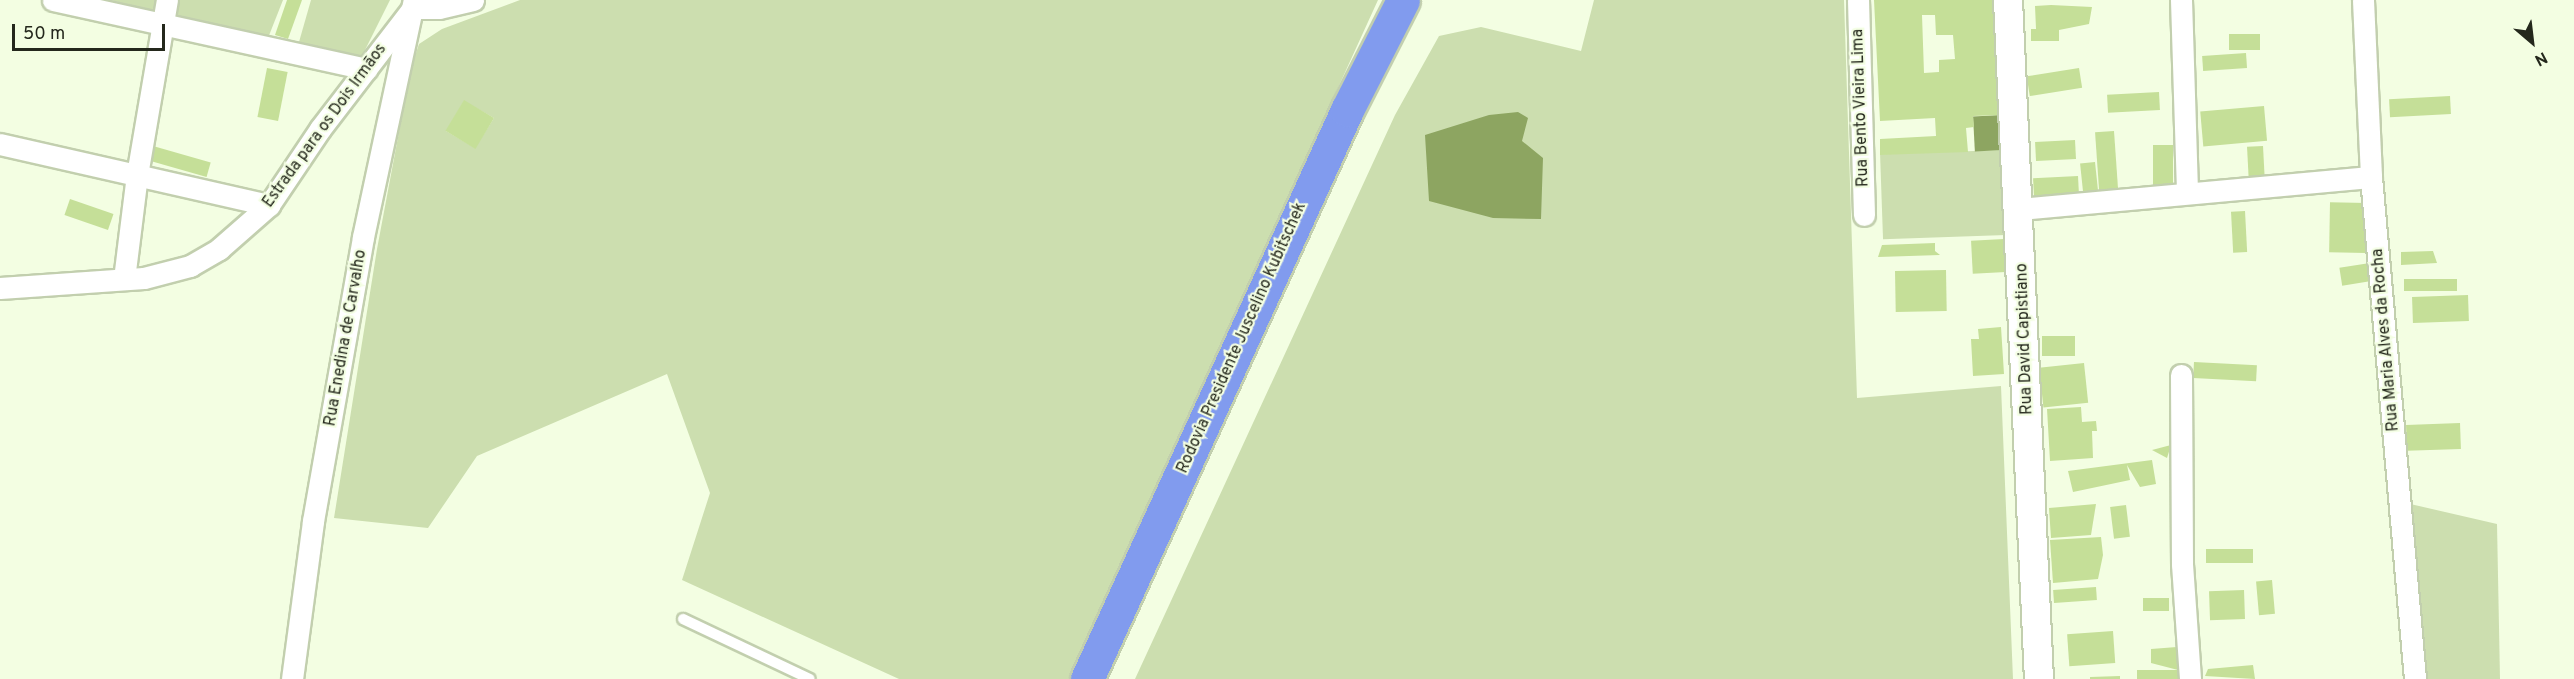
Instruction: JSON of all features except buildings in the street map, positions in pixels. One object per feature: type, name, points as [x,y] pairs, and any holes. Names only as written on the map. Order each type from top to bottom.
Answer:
[{"type":"highway","name":"Rodovia Presidente Juscelino Kubitschek","points":[[1087,679],[1328,150],[1403,0]]},
{"type":"street","points":[[53,0],[366,69]]},
{"type":"street","points":[[124,279],[137,175],[167,0]]},
{"type":"street","points":[[414,4],[439,8],[473,0]]},
{"type":"street","name":"Rua Bento Vieira Lima","points":[[1858,0],[1864,215]]},
{"type":"street","name":"Rua David Capistiano","points":[[2008,0],[2039,679]]},
{"type":"street","points":[[2181,0],[2187,193]]},
{"type":"street","name":"Rua Maria Alves da Rocha","points":[[2363,0],[2371,177],[2415,679]]},
{"type":"street","name":"Estrada para os Dois Irmãos","points":[[0,288],[144,278],[190,266],[219,249],[268,205],[414,4]]},
{"type":"street","name":"Rua Enedina de Carvalho","points":[[292,679],[313,521],[363,237],[414,4]]},
{"type":"street","points":[[0,144],[268,205]]},
{"type":"street","points":[[2019,208],[2371,177]]},
{"type":"street","points":[[2181,375],[2182,564],[2190,679]]},
{"type":"lane","points":[[683,619],[810,679]]},
{"type":"shaded area","points":[[110,0],[283,0],[268,38]]},
{"type":"shaded area","points":[[311,0],[390,0],[360,60],[299,42]]},
{"type":"shaded area","points":[[520,0],[1378,0],[1185,423],[1074,679],[899,679],[682,580],[710,493],[667,374],[477,456],[428,528],[334,518],[377,249],[411,68],[419,44],[442,29]],"holes":[[[464,101],[494,118],[475,148],[446,131]]]},
{"type":"shaded area","points":[[1594,0],[1844,0],[1857,398],[2001,386],[2013,679],[1135,679],[1395,115],[1439,36],[1481,27],[1581,51]]},
{"type":"shaded area","points":[[1518,112],[1528,118],[1522,141],[1543,158],[1541,219],[1493,218],[1429,201],[1425,135],[1489,115]]},
{"type":"shaded area","points":[[2001,115],[2003,150],[1975,151],[1973,116]]},
{"type":"shaded area","points":[[2003,150],[2006,235],[1883,239],[1880,154]]},
{"type":"shaded area","points":[[2406,503],[2497,524],[2500,679],[2417,679]]}]
